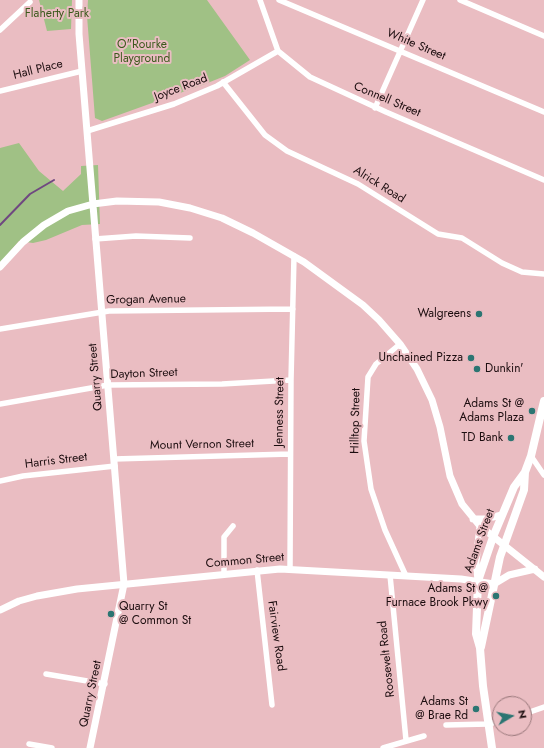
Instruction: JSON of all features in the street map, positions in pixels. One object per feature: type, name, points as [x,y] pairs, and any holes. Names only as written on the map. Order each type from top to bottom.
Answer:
[{"type":"main road","name":"Quarry Street","points":[[80,0],[79,34],[124,584],[105,684],[90,748]]},
{"type":"main road","points":[[0,267],[29,237],[50,221],[75,209],[93,204],[138,201],[159,202],[190,208],[222,218],[253,233],[294,256],[363,305],[379,320],[400,344],[417,369],[432,400],[440,427],[450,476],[462,504],[480,526],[544,577]]},
{"type":"main road","name":"Adams Street","points":[[480,648],[504,546],[524,490],[525,472],[531,456],[544,401]]},
{"type":"main road","name":"Adams Street","points":[[492,748],[480,648],[476,634],[478,581],[502,514],[516,483],[525,472]]},
{"type":"main road","points":[[473,519],[484,519],[502,514]]},
{"type":"main road","points":[[478,581],[476,562],[480,526]]},
{"type":"main road","name":"Common Street","points":[[0,610],[19,601],[37,596],[77,589],[224,573],[290,568],[478,581],[494,584]]},
{"type":"main road","points":[[494,584],[509,575],[535,569]]},
{"type":"street","points":[[260,0],[278,51]]},
{"type":"street","name":"White Street","points":[[279,0],[544,112]]},
{"type":"street","points":[[375,108],[423,0]]},
{"type":"street","points":[[460,0],[544,36]]},
{"type":"street","points":[[0,30],[30,2]]},
{"type":"street","name":"Joyce Road","points":[[87,131],[174,104],[223,82],[278,51]]},
{"type":"street","name":"Connell Street","points":[[278,51],[310,77],[375,108],[544,180]]},
{"type":"street","name":"Hall Place","points":[[0,91],[82,71]]},
{"type":"street","name":"Alrick Road","points":[[223,82],[265,135],[286,151],[358,184],[438,234],[462,238],[502,263],[522,272],[544,274]]},
{"type":"street","points":[[95,239],[136,236],[190,238]]},
{"type":"street","name":"Jenness Street","points":[[290,568],[290,454],[294,256]]},
{"type":"street","name":"Grogan Avenue","points":[[0,329],[101,312],[293,309]]},
{"type":"street","name":"Hilltop Street","points":[[400,344],[376,364],[368,377],[364,441],[371,489],[385,530],[406,576]]},
{"type":"street","name":"Dayton Street","points":[[0,404],[108,386],[222,384],[291,380]]},
{"type":"street","name":"Mount Vernon Street","points":[[114,462],[290,454]]},
{"type":"street","points":[[531,456],[544,475]]},
{"type":"street","name":"Harris Street","points":[[0,481],[74,470],[114,462]]},
{"type":"street","points":[[224,573],[224,537],[233,526]]},
{"type":"street","name":"Fairview Road","points":[[257,570],[272,705]]},
{"type":"street","name":"Roosevelt Road","points":[[390,575],[406,740]]},
{"type":"street","points":[[46,674],[105,684]]},
{"type":"street","points":[[532,711],[544,707]]},
{"type":"street","points":[[446,725],[492,723]]},
{"type":"street","points":[[383,748],[406,740],[424,736]]},
{"type":"street","points":[[29,744],[52,748]]},
{"type":"green space","name":"Flaherty Park","points":[[39,0],[72,0],[71,29],[47,31]]},
{"type":"green space","name":"O\"Rourke Playground","points":[[88,0],[207,0],[250,60],[225,76],[102,121],[95,118],[87,16]]},
{"type":"green space","points":[[19,143],[39,171],[63,191],[81,174],[81,166],[98,165],[100,224],[82,225],[46,240],[33,243],[19,241],[0,263],[0,148]]},
{"type":"waterway","points":[[0,225],[30,194],[54,180]]},
{"type":"place","name":"Walgreens","points":[[479,314]]},
{"type":"place","name":"Unchained Pizza","points":[[471,358]]},
{"type":"place","name":"Dunkin'","points":[[477,369]]},
{"type":"place","name":"Adams St @ Adams Plaza","points":[[532,411]]},
{"type":"place","name":"TD Bank","points":[[511,438]]},
{"type":"place","name":"Adams St @ Furnace Brook Pkwy","points":[[496,596]]},
{"type":"place","name":"Quarry St @ Common St","points":[[111,614]]},
{"type":"place","name":"Adams St @ Brae Rd","points":[[476,709]]}]
